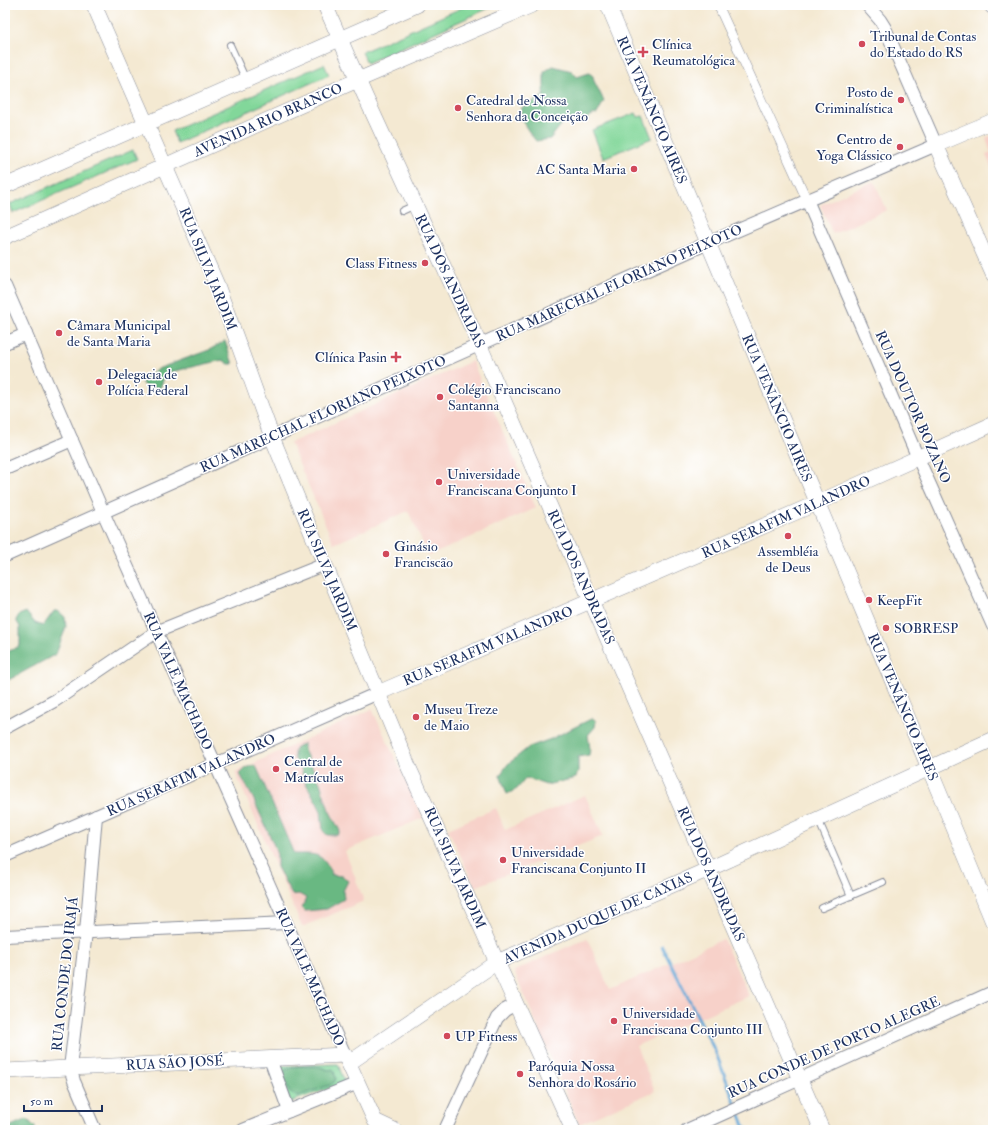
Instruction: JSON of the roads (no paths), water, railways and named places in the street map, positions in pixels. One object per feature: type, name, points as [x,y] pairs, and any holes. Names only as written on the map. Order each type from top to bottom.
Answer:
[{"type":"street","name":"RUA SILVA JARDIM","points":[[94,5],[217,285],[272,437],[378,693],[410,768],[573,1130]]},
{"type":"street","name":"RUA DOS ANDRADAS","points":[[325,5],[358,80],[408,208],[479,345],[822,1130]]},
{"type":"street","points":[[5,186],[417,5]]},
{"type":"street","name":"AVENIDA RIO BRANCO","points":[[5,237],[358,80],[532,5]]},
{"type":"street","name":"RUA VENÂNCIO AIRES","points":[[608,5],[993,922]]},
{"type":"street","points":[[718,5],[807,200]]},
{"type":"street","points":[[867,5],[885,28],[993,274]]},
{"type":"street","name":"RUA MARECHAL FLORIANO PEIXOTO","points":[[5,556],[708,243],[936,144],[993,121]]},
{"type":"street","name":"RUA DOUTOR BOZANO","points":[[807,200],[918,458],[993,626]]},
{"type":"street","name":"RUA VALE MACHADO","points":[[5,286],[156,632],[375,1121],[391,1130]]},
{"type":"street","points":[[5,343],[26,334]]},
{"type":"street","name":"RUA SERAFIM VALANDRO","points":[[5,856],[817,503],[993,424]]},
{"type":"street","points":[[5,470],[72,440]]},
{"type":"street","points":[[5,728],[56,700],[156,632],[325,564]]},
{"type":"street","name":"AVENIDA DUQUE DE CAXIAS","points":[[347,1059],[497,962],[709,869],[993,739]]},
{"type":"street","name":"RUA CONDE DO IRAJÁ","points":[[95,1130],[70,1068],[86,932],[96,816]]},
{"type":"street","points":[[5,936],[286,923]]},
{"type":"street","name":"RUA CONDE DE PORTO ALEGRE","points":[[687,1130],[993,992]]},
{"type":"street","points":[[445,1130],[497,1018],[516,1004]]},
{"type":"street","points":[[270,1059],[289,1111]]},
{"type":"street","name":"RUA SÃO JOSÉ","points":[[5,1071],[270,1059],[347,1059]]},
{"type":"street","points":[[243,1130],[358,1083]]},
{"type":"lane","points":[[230,45],[246,80]]},
{"type":"lane","points":[[818,819],[851,896]]},
{"type":"lane","points":[[822,908],[883,882]]},
{"type":"waterway","points":[[662,946],[715,1051],[736,1105]]},
{"type":"waterway","points":[[738,1110],[746,1130]]},
{"type":"place","name":"Tribunal de Contas do Estado do RS","points":[[862,44]]},
{"type":"place","name":"Clínica Reumatológica","points":[[643,52]]},
{"type":"place","name":"Posto de Criminalística","points":[[901,100]]},
{"type":"place","name":"Catedral de Nossa Senhora da Conceição","points":[[458,108]]},
{"type":"place","name":"Centro de Yoga Clássico","points":[[900,147]]},
{"type":"place","name":"AC Santa Maria","points":[[634,169]]},
{"type":"place","name":"Class Fitness","points":[[425,263]]},
{"type":"place","name":"Câmara Municipal de Santa Maria","points":[[59,333]]},
{"type":"place","name":"Clínica Pasin","points":[[396,357]]},
{"type":"place","name":"Delegacia de Polícia Federal","points":[[99,382]]},
{"type":"place","name":"Colégio Franciscano Santanna","points":[[440,397]]},
{"type":"place","name":"Universidade Franciscana Conjunto I","points":[[439,482]]},
{"type":"place","name":"Assembléia de Deus","points":[[788,536]]},
{"type":"place","name":"Ginásio Franciscão","points":[[386,554]]},
{"type":"place","name":"KeepFit","points":[[869,600]]},
{"type":"place","name":"SOBRESP","points":[[886,628]]},
{"type":"place","name":"Museu Treze de Maio","points":[[416,717]]},
{"type":"place","name":"Central de Matrículas","points":[[276,769]]},
{"type":"place","name":"Universidade Franciscana Conjunto II","points":[[503,860]]},
{"type":"place","name":"Universidade Franciscana Conjunto III","points":[[614,1021]]},
{"type":"place","name":"UP Fitness","points":[[447,1036]]},
{"type":"place","name":"Paróquia Nossa Senhora do Rosário","points":[[520,1074]]}]
